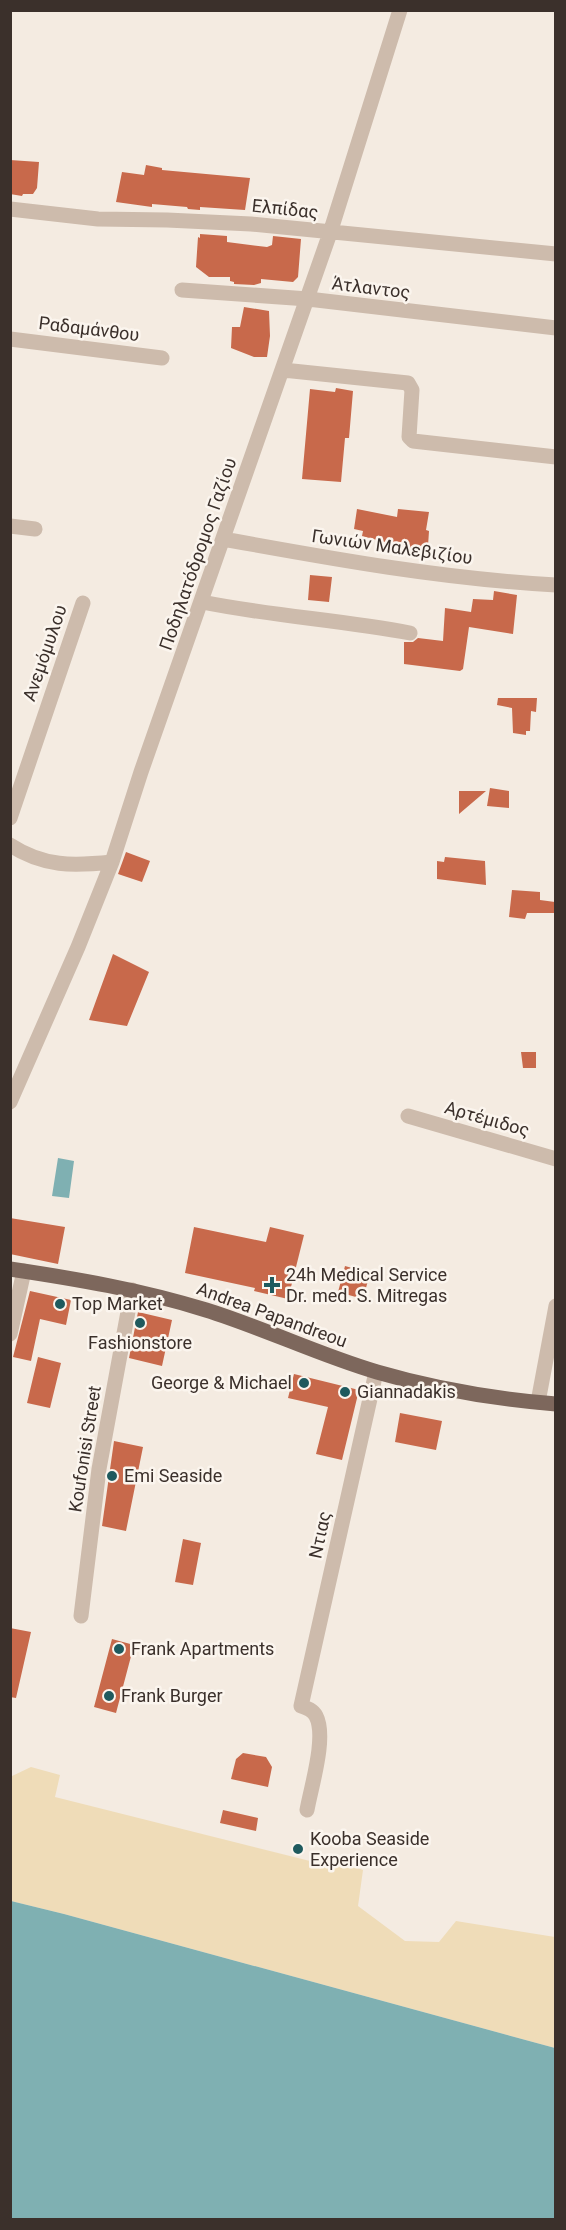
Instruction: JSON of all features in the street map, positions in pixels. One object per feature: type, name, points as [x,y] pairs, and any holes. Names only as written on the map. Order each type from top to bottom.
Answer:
[{"type":"main road","name":"Andrea Papandreou","points":[[17,1270],[132,1290],[229,1317],[376,1372],[454,1391],[555,1404]]},
{"type":"street","name":"Ποδηλατόδρομος Γαζίου","points":[[10,1102],[78,947],[112,862],[141,772],[308,299],[400,10]]},
{"type":"street","name":"Ελπίδας","points":[[10,209],[99,219],[251,224],[555,254]]},
{"type":"street","name":"Άτλαντος","points":[[182,290],[308,299],[420,314],[555,328]]},
{"type":"street","name":"Ραδαμάνθου","points":[[10,339],[162,358]]},
{"type":"street","points":[[284,370],[408,383],[412,390],[409,437],[413,441],[555,457]]},
{"type":"street","points":[[10,526],[35,529]]},
{"type":"street","name":"Γωνιών Μαλεβιζίου","points":[[223,539],[508,583],[555,585]]},
{"type":"street","points":[[202,602],[410,633]]},
{"type":"street","name":"Ανεμόμυλου","points":[[10,818],[83,603]]},
{"type":"street","points":[[10,845],[32,857],[59,864],[112,862]]},
{"type":"street","name":"Αρτέμιδος","points":[[408,1116],[555,1159]]},
{"type":"street","points":[[10,1334],[17,1270]]},
{"type":"street","name":"Koufonisi Street","points":[[81,1616],[99,1469],[132,1290]]},
{"type":"street","points":[[538,1402],[555,1306]]},
{"type":"street","name":"Ντιας","points":[[307,1810],[320,1732],[316,1716],[309,1708],[301,1706],[376,1372]]},
{"type":"sand","points":[[31,1767],[60,1775],[55,1797],[310,1861],[315,1854],[363,1870],[358,1906],[405,1941],[439,1942],[456,1921],[555,1937],[555,2048],[11,1901],[10,1777]]},
{"type":"water","points":[[58,1158],[74,1161],[69,1198],[52,1196]]},
{"type":"water","points":[[11,1901],[555,2048],[555,2219],[11,2219]]},
{"type":"building","points":[[10,160],[39,162],[37,188],[33,194],[22,196],[10,194]]},
{"type":"building","points":[[146,165],[162,168],[162,170],[250,178],[245,210],[200,207],[200,210],[116,202],[122,172],[144,175]]},
{"type":"building","points":[[200,234],[227,236],[227,242],[267,247],[272,245],[273,236],[301,239],[298,277],[293,282],[261,279],[261,283],[254,285],[234,284],[230,281],[230,277],[209,277],[196,267]]},
{"type":"building","points":[[244,307],[269,311],[270,336],[267,357],[254,357],[231,348],[232,327],[240,327]]},
{"type":"building","points":[[336,388],[353,391],[349,438],[345,438],[341,482],[302,479],[310,389],[335,392]]},
{"type":"building","points":[[357,509],[397,517],[398,509],[429,512],[426,530],[429,531],[428,546],[415,547],[415,553],[391,549],[392,544],[362,536],[363,531],[354,529]]},
{"type":"building","points":[[310,575],[332,577],[329,602],[308,600]]},
{"type":"building","points":[[494,591],[517,595],[513,634],[469,627],[463,669],[460,671],[404,664],[404,642],[413,642],[418,638],[443,641],[445,608],[471,612],[473,599],[493,600]]},
{"type":"building","points":[[498,698],[537,698],[536,712],[531,711],[530,731],[526,731],[526,735],[513,733],[512,708],[497,705]]},
{"type":"building","points":[[490,788],[509,791],[509,808],[487,806]]},
{"type":"building","points":[[459,791],[486,791],[459,814]]},
{"type":"building","points":[[126,852],[150,861],[142,882],[118,874]]},
{"type":"building","points":[[445,857],[485,861],[486,885],[437,879],[437,861],[444,862]]},
{"type":"building","points":[[512,890],[540,892],[540,900],[555,902],[555,913],[527,913],[525,919],[509,917]]},
{"type":"building","points":[[113,954],[149,972],[127,1026],[89,1020]]},
{"type":"building","points":[[521,1052],[536,1052],[536,1068],[523,1068]]},
{"type":"building","points":[[10,1218],[65,1227],[58,1264],[10,1254]]},
{"type":"building","points":[[194,1227],[266,1242],[270,1227],[304,1235],[288,1299],[254,1291],[255,1288],[185,1273]]},
{"type":"building","points":[[345,1266],[370,1273],[363,1299],[338,1292]]},
{"type":"building","points":[[30,1291],[71,1300],[66,1325],[40,1319],[31,1361],[13,1357]]},
{"type":"building","points":[[138,1312],[172,1320],[162,1366],[129,1358]]},
{"type":"building","points":[[38,1357],[61,1363],[50,1408],[27,1403]]},
{"type":"building","points":[[294,1374],[359,1390],[342,1460],[316,1454],[328,1407],[288,1398]]},
{"type":"building","points":[[400,1413],[442,1421],[436,1450],[395,1442]]},
{"type":"building","points":[[114,1441],[143,1447],[126,1531],[102,1526]]},
{"type":"building","points":[[183,1539],[201,1543],[193,1585],[175,1582]]},
{"type":"building","points":[[10,1628],[31,1632],[16,1698],[10,1697]]},
{"type":"building","points":[[112,1639],[134,1645],[116,1713],[94,1707]]},
{"type":"building","points":[[243,1753],[266,1757],[272,1767],[268,1787],[231,1779],[236,1759]]},
{"type":"building","points":[[223,1810],[258,1818],[256,1831],[220,1823]]},
{"type":"place","name":"24h Medical Service Dr. med. S. Mitregas","points":[[272,1285]]},
{"type":"place","name":"Top Market","points":[[60,1304]]},
{"type":"place","name":"Fashionstore","points":[[140,1323]]},
{"type":"place","name":"George & Michael","points":[[304,1383]]},
{"type":"place","name":"Giannadakis","points":[[345,1392]]},
{"type":"place","name":"Emi Seaside","points":[[112,1476]]},
{"type":"place","name":"Frank Apartments","points":[[119,1649]]},
{"type":"place","name":"Frank Burger","points":[[109,1696]]},
{"type":"place","name":"Kooba Seaside Experience","points":[[298,1849]]}]
